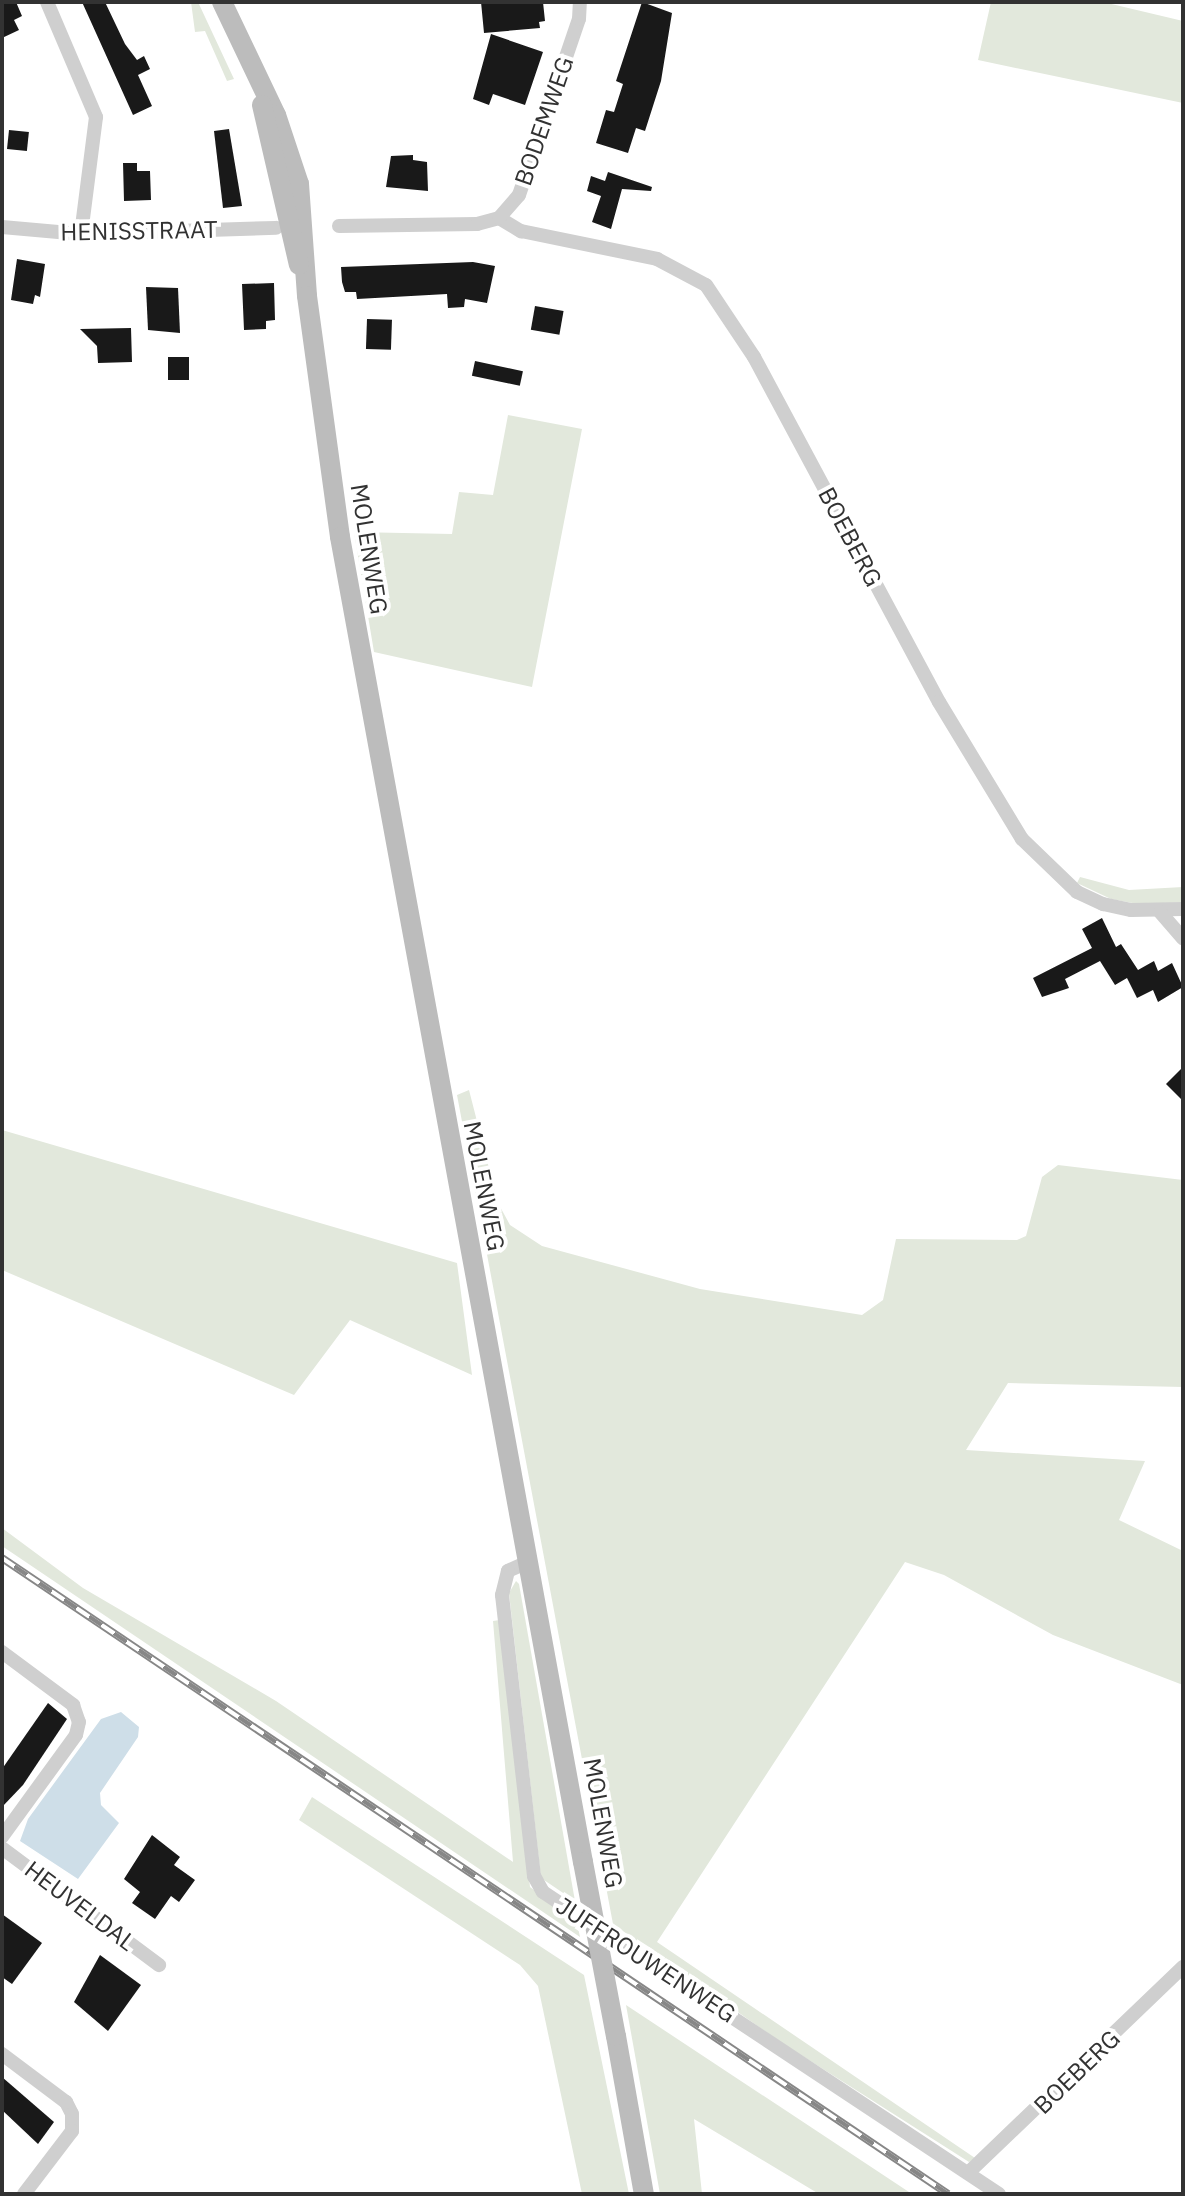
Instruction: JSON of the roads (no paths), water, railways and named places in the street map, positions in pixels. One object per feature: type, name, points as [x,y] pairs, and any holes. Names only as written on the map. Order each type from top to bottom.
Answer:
[{"type":"main road","points":[[222,2],[258,83],[307,296]]},
{"type":"main road","name":"MOLENWEG","points":[[258,83],[276,115],[299,184],[307,296],[380,770],[644,2194]]},
{"type":"street","points":[[47,2],[96,117],[81,234]]},
{"type":"street","name":"BODEMWEG","points":[[499,218],[519,195],[579,19],[580,2]]},
{"type":"street","points":[[339,226],[477,224],[499,218]]},
{"type":"street","name":"BOEBERG","points":[[499,218],[521,231],[657,259],[706,285],[754,357],[939,702],[1022,839],[1077,892],[1103,904],[1160,912],[1183,909]]},
{"type":"street","name":"HENISSTRAAT","points":[[2,227],[81,234],[276,228]]},
{"type":"street","points":[[1160,912],[1183,938]]},
{"type":"street","name":"JUFFROUWENWEG","points":[[528,1562],[508,1571],[502,1595],[534,1876],[543,1892],[999,2194]]},
{"type":"street","points":[[2,1652],[73,1705],[79,1722],[76,1735],[2,1837]]},
{"type":"street","name":"HEUVELDAL","points":[[2,1848],[159,1965]]},
{"type":"street","name":"BOEBERG","points":[[968,2173],[1183,1967]]},
{"type":"street","points":[[2,2054],[66,2102],[72,2114],[72,2131],[24,2194]]},
{"type":"railway","points":[[2,1558],[948,2194]]}]
